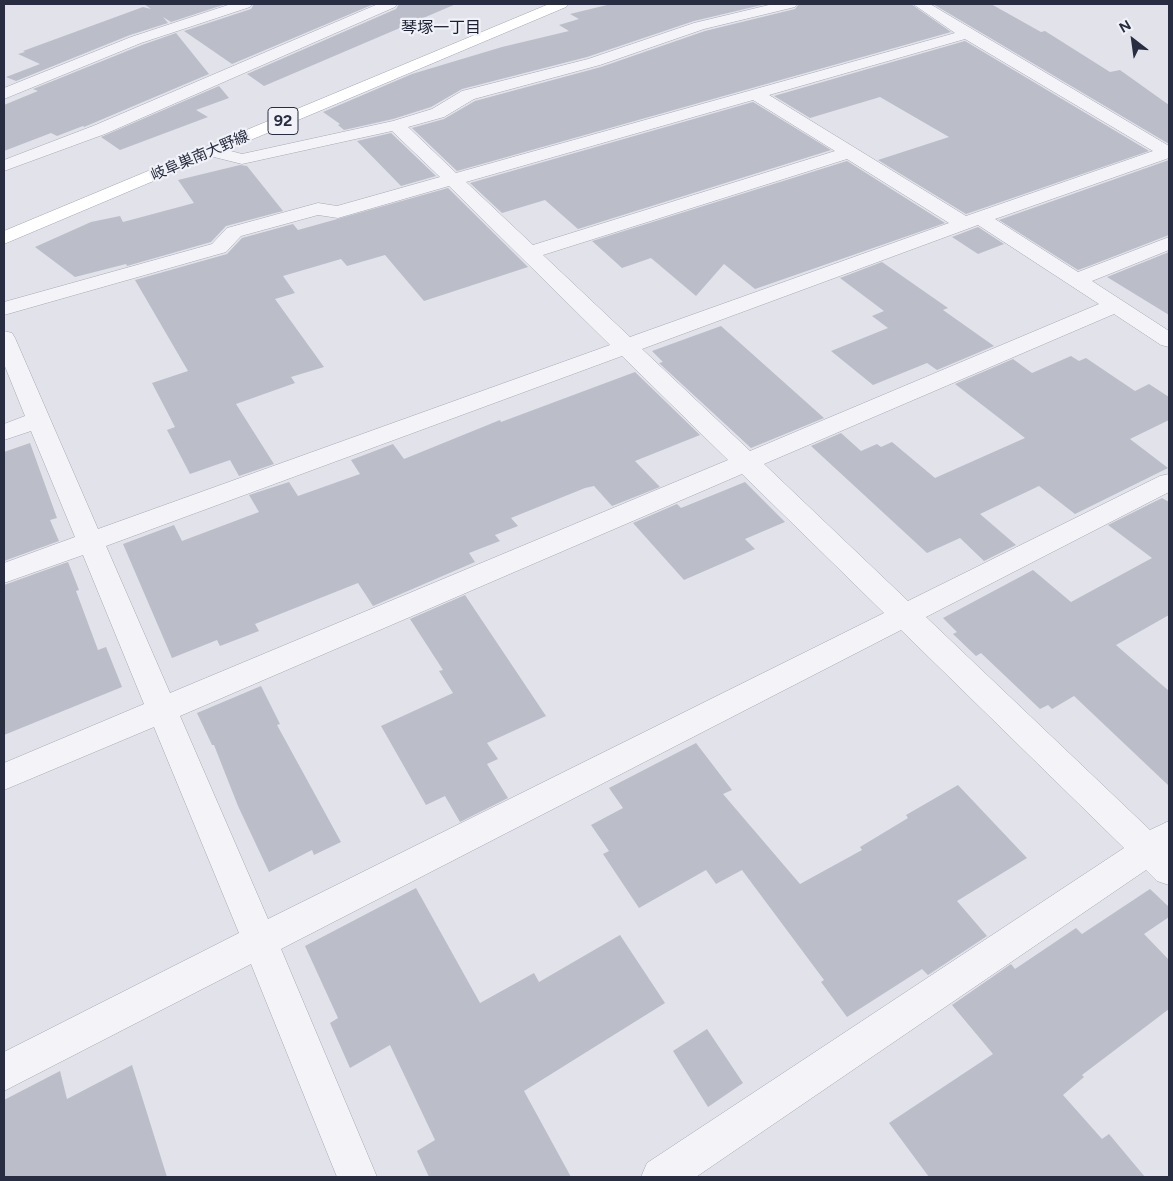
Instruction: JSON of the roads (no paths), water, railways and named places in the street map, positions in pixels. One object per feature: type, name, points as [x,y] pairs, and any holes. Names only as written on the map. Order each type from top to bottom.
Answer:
[{"type":"main road","name":"岐阜巣南大野線","points":[[4,238],[561,4]]},
{"type":"street","points":[[4,94],[136,40],[245,4]]},
{"type":"street","points":[[4,166],[99,130],[390,4]]},
{"type":"street","points":[[212,151],[242,159],[396,125],[438,113],[468,94],[594,62],[699,26],[790,4]]},
{"type":"street","points":[[920,4],[1169,152]]},
{"type":"street","points":[[4,309],[219,248],[234,232],[318,209],[338,212],[968,34]]},
{"type":"street","points":[[756,94],[850,152],[1076,280],[1169,340]]},
{"type":"street","points":[[396,125],[905,617],[1162,852],[661,1177]]},
{"type":"street","points":[[528,253],[850,152]]},
{"type":"street","points":[[4,573],[973,221],[1169,152]]},
{"type":"street","points":[[1076,280],[1169,243]]},
{"type":"street","points":[[4,777],[1116,305]]},
{"type":"street","points":[[4,338],[260,941],[357,1177]]},
{"type":"street","points":[[4,432],[39,420]]},
{"type":"street","points":[[4,1072],[1169,482]]},
{"type":"district","name":"琴塚一丁目","points":[[441,28]]}]
